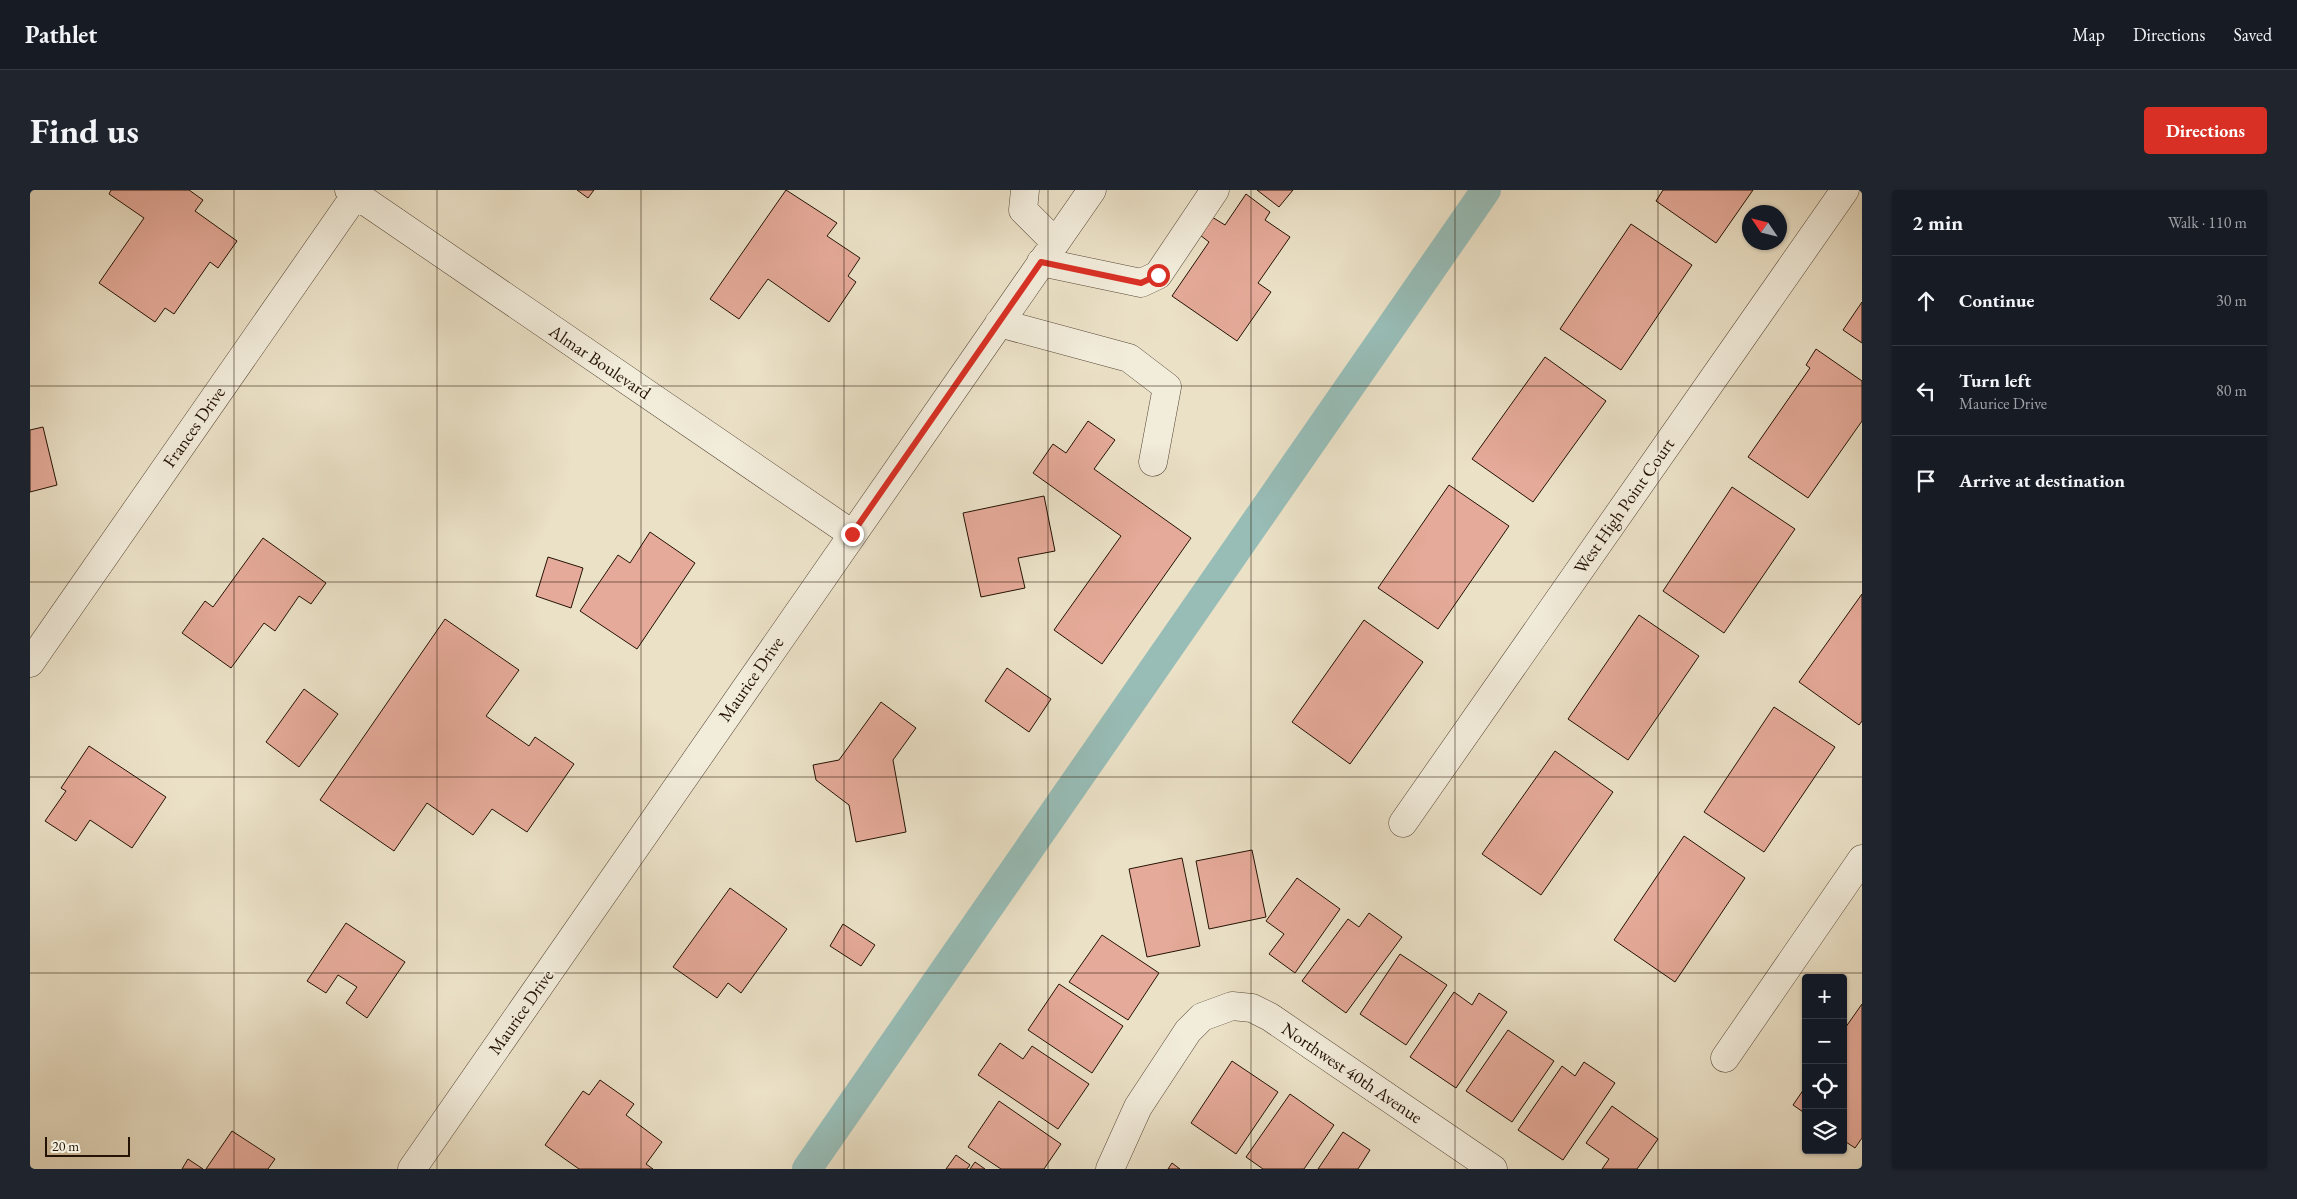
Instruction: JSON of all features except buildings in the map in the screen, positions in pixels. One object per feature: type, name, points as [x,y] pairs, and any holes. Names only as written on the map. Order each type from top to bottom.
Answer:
[{"type":"street","points":[[1003,190],[1024,200],[1048,252],[1141,283],[1158,275],[1215,190]]},
{"type":"street","name":"Maurice Drive","points":[[412,1169],[1092,190]]},
{"type":"street","name":"West High Point Court","points":[[1403,823],[1845,190]]},
{"type":"street","name":"Almar Boulevard","points":[[354,192],[852,534]]},
{"type":"street","name":"Frances Drive","points":[[30,663],[354,192]]},
{"type":"street","points":[[999,323],[1129,358],[1167,387],[1153,462]]},
{"type":"street","points":[[1725,1058],[1862,859]]},
{"type":"street","name":"Northwest 40th Avenue","points":[[1110,1169],[1138,1107],[1188,1031],[1202,1017],[1232,1006],[1252,1008],[1270,1016],[1493,1169]]},
{"type":"waterway","points":[[807,1169],[1486,190]]},
{"type":"route","points":[[852,534],[1041,262],[1108,278],[1141,283],[1158,275]]}]
